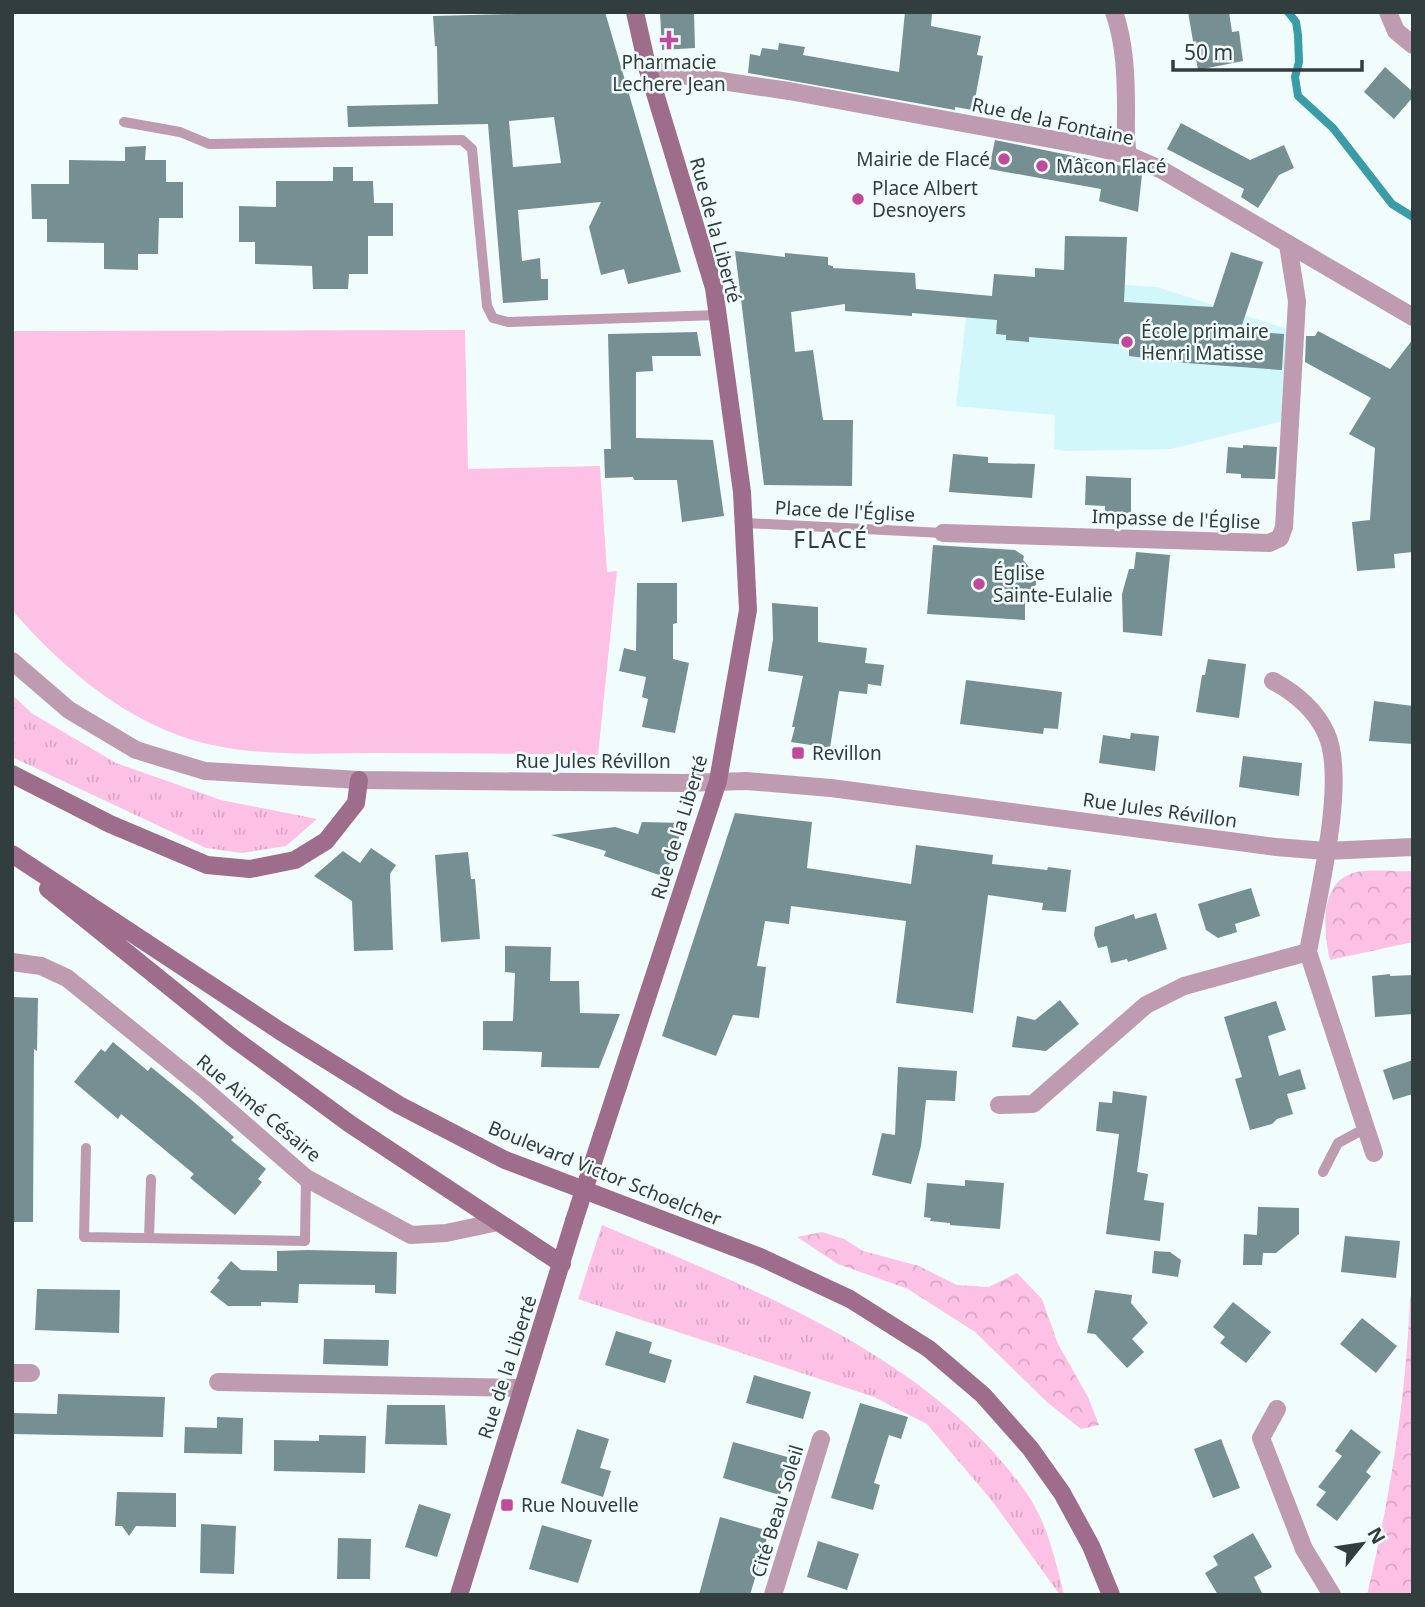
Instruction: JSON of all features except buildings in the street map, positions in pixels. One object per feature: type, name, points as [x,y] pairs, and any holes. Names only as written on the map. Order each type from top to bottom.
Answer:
[{"type":"street","name":"Rue de la Liberté","points":[[459,1595],[601,1135],[718,781],[748,610],[745,523],[714,288],[648,70],[635,12]]},
{"type":"street","points":[[1114,12],[1121,32],[1126,109],[1125,140],[1128,155]]},
{"type":"street","points":[[1388,12],[1396,31],[1413,46]]},
{"type":"street","name":"Rue de la Fontaine","points":[[648,70],[911,112],[1128,155],[1162,170],[1413,317]]},
{"type":"street","name":"Impasse de l'Église","points":[[943,533],[1269,542],[1280,538],[1284,527],[1297,301],[1288,246]]},
{"type":"street","name":"Rue Jules Révillon","points":[[12,661],[69,710],[136,750],[205,771],[359,780],[746,781],[831,788],[1276,847],[1326,851],[1413,847]]},
{"type":"street","points":[[1273,681],[1297,696],[1312,711],[1327,734],[1333,760],[1335,791],[1308,952],[1374,1153]]},
{"type":"street","points":[[12,774],[110,824],[208,865],[250,869],[295,860],[326,841],[356,803],[359,780]]},
{"type":"street","name":"Boulevard Victor Schoelcher","points":[[12,854],[281,1031],[399,1105],[505,1160],[760,1257],[850,1299],[929,1349],[983,1395],[1030,1448],[1062,1493],[1091,1546],[1111,1595]]},
{"type":"street","points":[[12,861],[233,1038],[350,1124],[562,1264]]},
{"type":"street","points":[[999,1105],[1033,1104],[1146,1005],[1184,986],[1308,952]]},
{"type":"street","name":"Rue Aimé Césaire","points":[[12,962],[41,966],[67,978],[306,1178],[411,1235],[446,1233],[498,1222]]},
{"type":"street","points":[[12,1373],[31,1373]]},
{"type":"street","points":[[218,1382],[522,1388]]},
{"type":"street","points":[[1277,1409],[1261,1438],[1304,1549],[1332,1595]]},
{"type":"street","name":"Cité Beau Soleil","points":[[773,1595],[821,1439]]},
{"type":"lane","points":[[124,122],[180,131],[209,144],[462,141],[472,149],[487,306],[493,318],[508,322],[718,316]]},
{"type":"lane","name":"Place de l'Église","points":[[745,523],[943,533]]},
{"type":"lane","points":[[1324,1172],[1338,1143],[1366,1128]]},
{"type":"lane","points":[[86,1148],[84,1237],[306,1241],[306,1178]]},
{"type":"lane","points":[[149,1238],[151,1179]]},
{"type":"shaded area","name":"École primaire Henri Matisse","points":[[1065,236],[1100,236],[1099,283],[1157,287],[1290,330],[1283,421],[1171,449],[1067,451],[1054,449],[1055,415],[956,406],[966,317],[990,319],[994,274],[1034,277],[1035,268],[1064,274]]},
{"type":"green space","points":[[465,330],[468,469],[600,466],[607,572],[617,571],[598,755],[303,754],[250,751],[199,742],[152,724],[107,698],[47,648],[12,610],[12,331]]},
{"type":"green space","points":[[12,695],[33,714],[116,763],[221,800],[317,819],[286,846],[242,853],[206,848],[12,757]]},
{"type":"green space","points":[[1413,871],[1413,942],[1330,960],[1325,924],[1329,898],[1334,887],[1353,873]]},
{"type":"green space","points":[[602,1225],[776,1301],[888,1364],[939,1401],[985,1443],[1033,1503],[1049,1541],[1064,1595],[1060,1595],[993,1502],[927,1424],[874,1397],[578,1299]]},
{"type":"green space","points":[[822,1232],[844,1239],[863,1251],[919,1266],[957,1285],[989,1287],[1017,1273],[1042,1299],[1058,1344],[1088,1397],[1099,1425],[1081,1429],[1048,1403],[975,1332],[908,1289],[838,1264],[797,1237]]},
{"type":"green space","points":[[1413,1290],[1413,1595],[1367,1595],[1396,1448]]},
{"type":"waterway","points":[[1288,12],[1296,22],[1298,35],[1299,62],[1295,77],[1298,96],[1333,128],[1392,204],[1413,217]]},
{"type":"place","name":"Pharmacie Lechere Jean","points":[[669,40]]},
{"type":"place","name":"Mairie de Flacé","points":[[1004,159]]},
{"type":"place","name":"Mâcon Flacé","points":[[1042,166]]},
{"type":"place","name":"Place Albert Desnoyers","points":[[858,199]]},
{"type":"place","name":"École primaire Henri Matisse","points":[[1127,342]]},
{"type":"place","name":"Église Sainte-Eulalie","points":[[979,584]]},
{"type":"place","name":"Revillon","points":[[798,753]]},
{"type":"place","name":"Rue Nouvelle","points":[[507,1505]]},
{"type":"district","name":"FLACÉ","points":[[831,540]]}]
